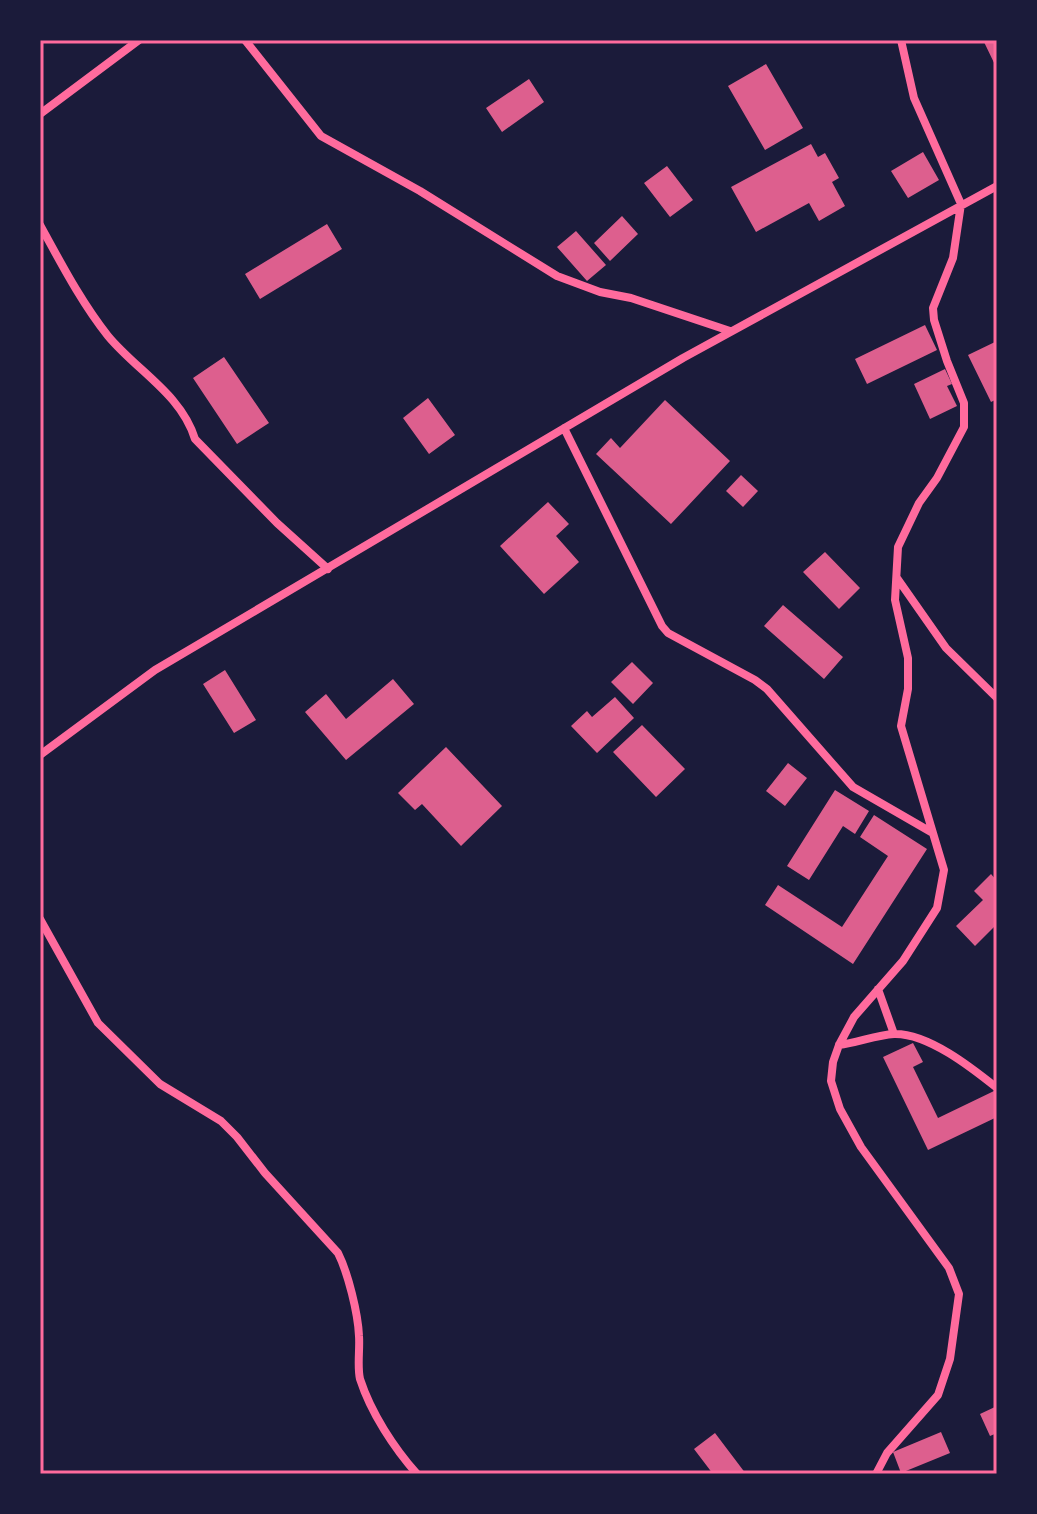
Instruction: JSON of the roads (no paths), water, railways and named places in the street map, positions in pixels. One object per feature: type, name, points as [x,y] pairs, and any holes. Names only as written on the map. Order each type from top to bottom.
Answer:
[{"type":"street","points":[[40,114],[139,40]]},
{"type":"street","points":[[245,40],[321,136],[420,191],[557,276],[730,331]]},
{"type":"street","points":[[876,1474],[887,1453],[938,1395],[950,1359],[959,1294],[949,1268],[861,1147],[840,1109],[831,1081],[839,1045],[854,1017],[903,961],[937,908],[944,870],[901,726],[908,689],[908,658],[895,600],[898,547],[919,503],[937,478],[964,427],[964,403],[947,361],[933,308],[953,258],[961,204],[914,98],[901,40]]},
{"type":"street","points":[[40,755],[155,670],[730,331],[997,186]]},
{"type":"street","points":[[40,225],[84,303],[110,339],[169,394],[189,421],[195,439],[277,523],[328,569]]},
{"type":"street","points":[[564,428],[668,633],[767,689],[853,787],[932,833]]},
{"type":"street","points":[[897,578],[946,648],[997,698]]},
{"type":"street","points":[[40,919],[98,1023],[160,1084],[221,1121],[338,1253],[359,1333],[359,1377],[372,1407],[401,1457],[417,1474]]},
{"type":"street","points":[[878,989],[894,1034]]},
{"type":"street","points":[[839,1045],[894,1034],[918,1039],[966,1063],[997,1088]]}]
